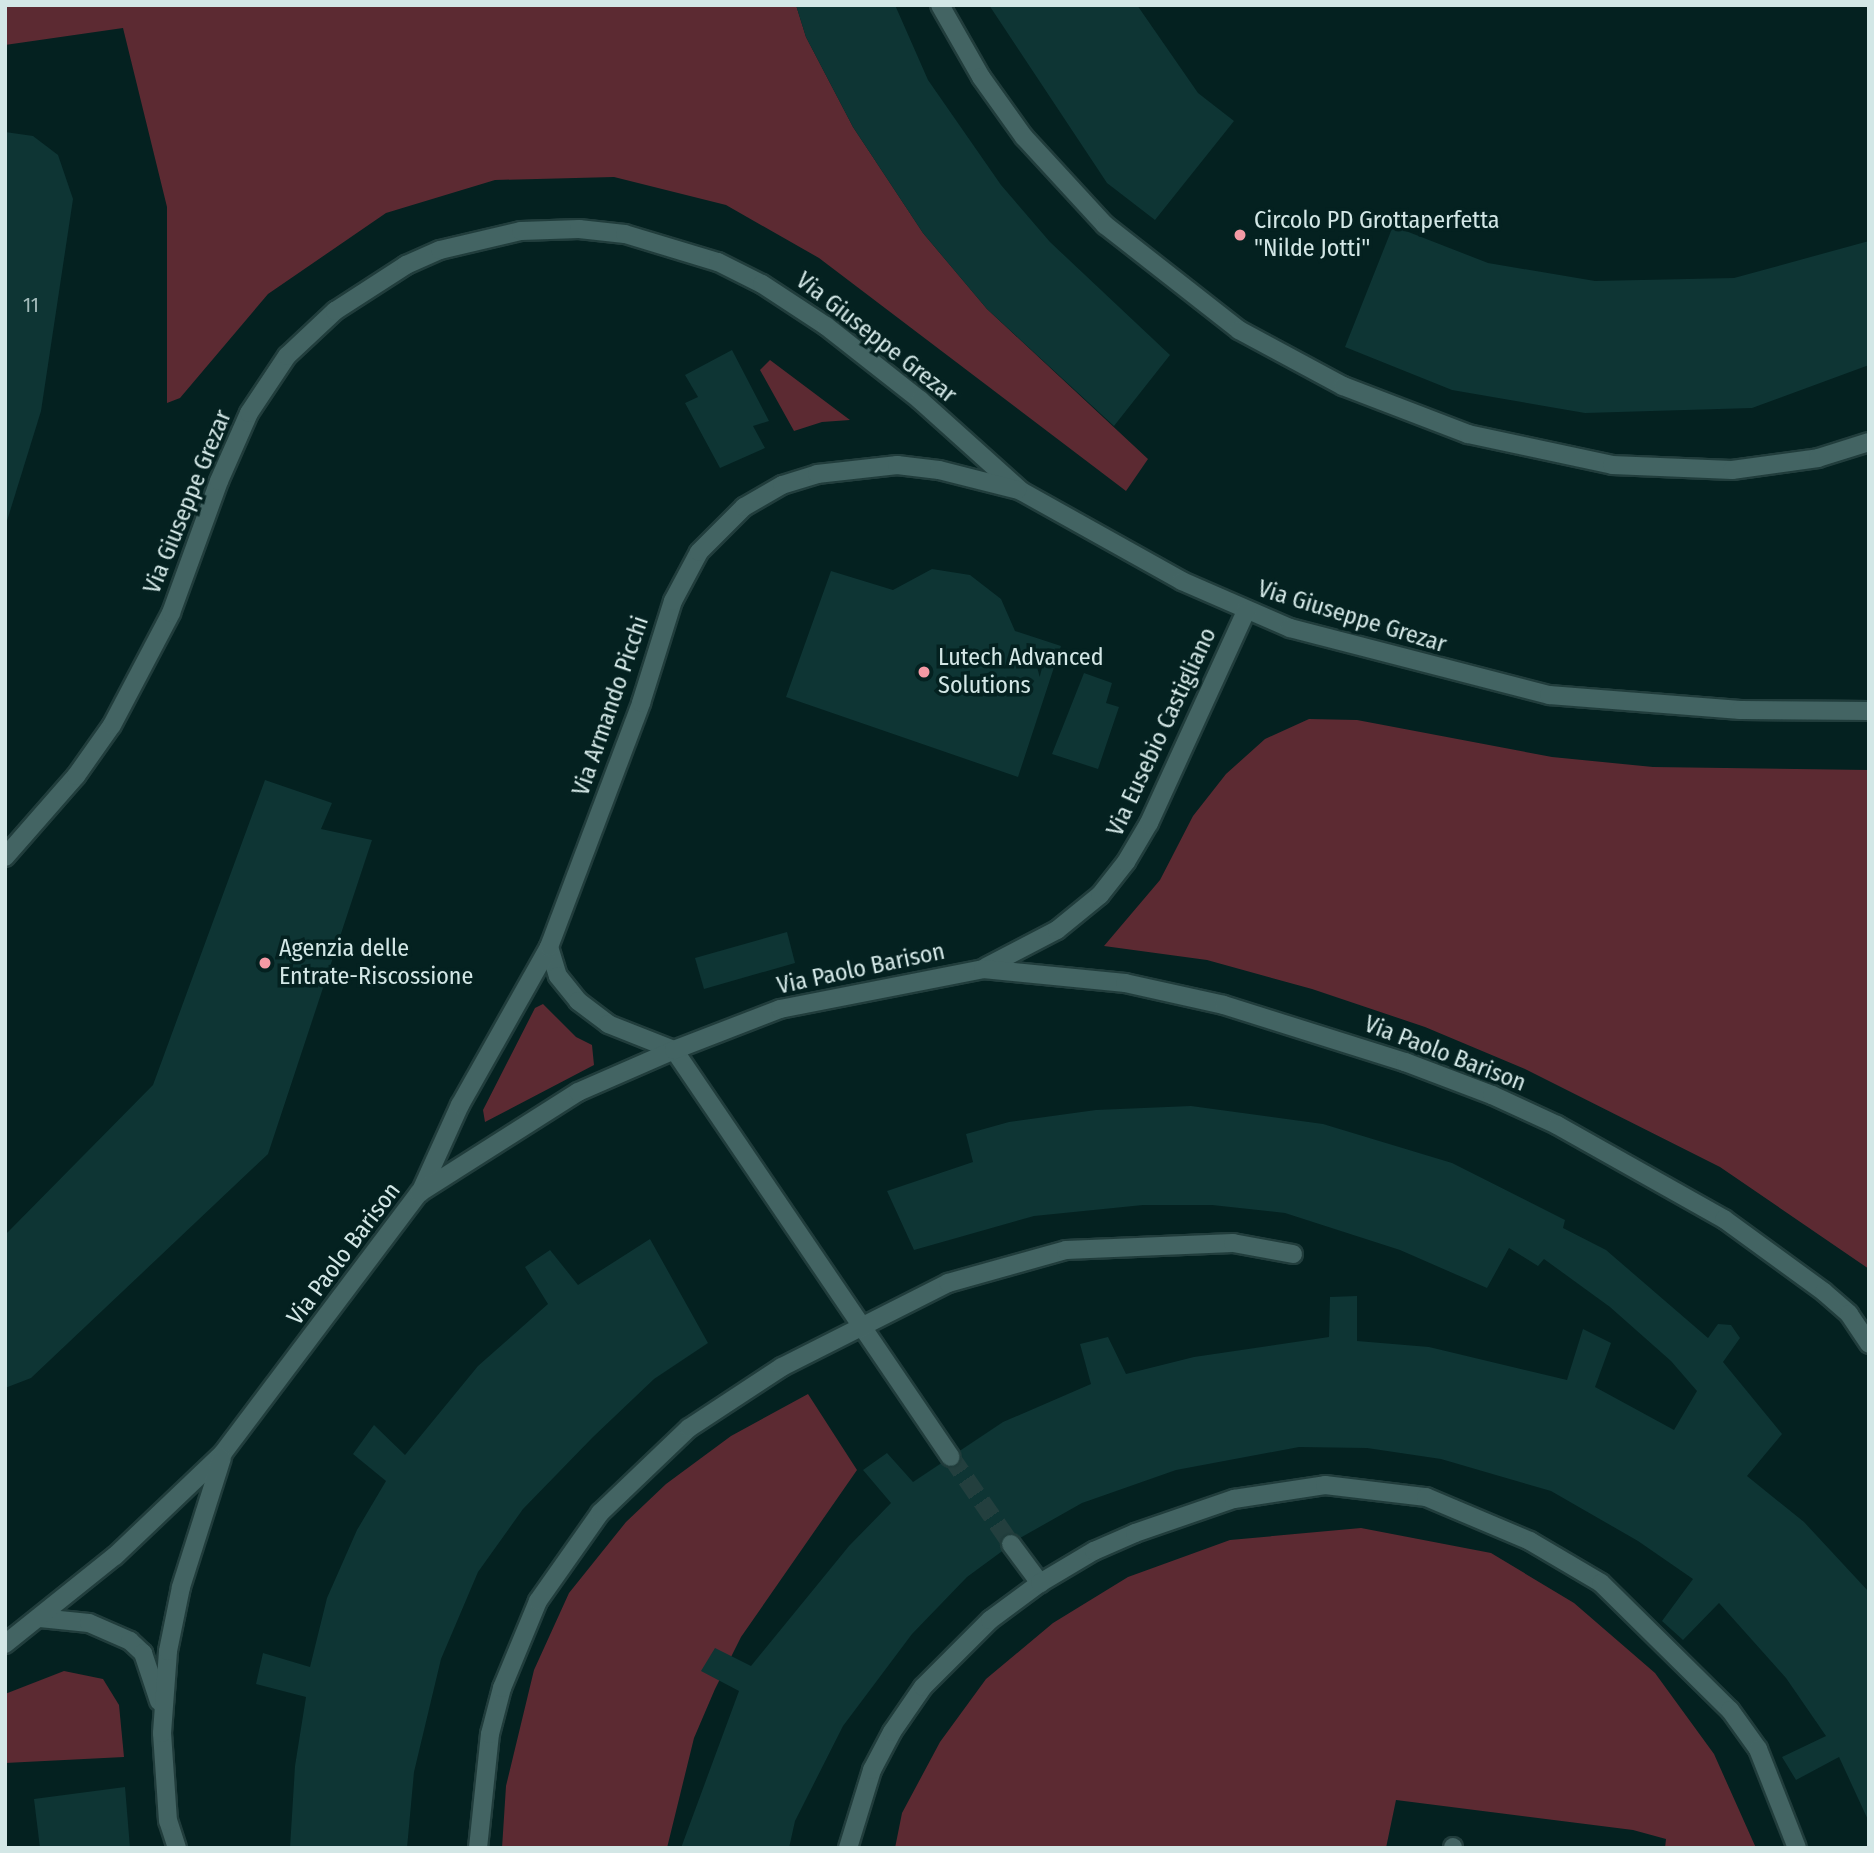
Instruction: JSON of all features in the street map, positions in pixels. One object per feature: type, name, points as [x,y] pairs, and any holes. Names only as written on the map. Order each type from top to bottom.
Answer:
[{"type":"street","points":[[940,5],[970,59],[1017,128],[1105,225],[1239,330],[1343,386],[1468,434],[1612,465],[1732,470],[1818,458],[1869,442]]},
{"type":"street","name":"Via Giuseppe Grezar","points":[[5,857],[76,776],[123,704],[171,613],[223,471],[269,380],[310,332],[382,279],[440,250],[521,231],[579,229],[635,237],[718,262],[762,284],[826,326],[920,400],[1021,491],[1153,566],[1246,611],[1405,661],[1549,695],[1740,710],[1869,711]]},
{"type":"street","name":"Via Armando Picchi","points":[[419,1193],[460,1105],[549,947],[642,703],[673,601],[699,552],[732,517],[782,485],[856,467],[939,470],[1021,491]]},
{"type":"street","name":"Via Eusebio Castigliano","points":[[983,969],[1057,930],[1100,895],[1126,862],[1149,823],[1246,611]]},
{"type":"street","points":[[549,947],[558,975],[578,1001],[608,1024],[674,1050],[951,1457]]},
{"type":"street","name":"Via Paolo Barison","points":[[5,1644],[115,1556],[223,1453],[419,1193],[578,1092],[674,1050],[780,1009],[983,969],[1125,983],[1224,1005],[1393,1058],[1492,1095],[1557,1125],[1724,1219],[1849,1314],[1869,1344]]},
{"type":"street","points":[[478,1848],[483,1771],[502,1688],[538,1601],[581,1536],[620,1489],[689,1428],[782,1367],[948,1283],[1066,1250],[1233,1243],[1293,1254]]},
{"type":"street","name":"Via Paolo Barison","points":[[1849,1314],[1869,1317]]},
{"type":"street","points":[[177,1848],[169,1821],[162,1708],[181,1587],[223,1453]]},
{"type":"street","points":[[848,1848],[872,1770],[923,1687],[968,1639],[1040,1583],[1124,1538],[1205,1507],[1261,1493],[1347,1486],[1426,1497],[1564,1558],[1638,1616],[1730,1710],[1758,1749],[1797,1848]]},
{"type":"street","points":[[1012,1544],[1040,1583]]},
{"type":"street","points":[[40,1618],[89,1623],[130,1642],[143,1653],[162,1708]]},
{"type":"shaded area","points":[[5,5],[796,5],[806,37],[853,127],[923,233],[987,309],[1148,459],[1126,491],[819,258],[726,205],[614,177],[495,180],[386,213],[268,294],[180,398],[167,403],[167,207],[123,28],[5,45]]},
{"type":"shaded area","points":[[770,360],[850,420],[822,422],[794,431],[760,370]]},
{"type":"shaded area","points":[[1309,719],[1357,720],[1552,757],[1653,767],[1869,770],[1869,1269],[1720,1167],[1525,1069],[1425,1027],[1312,989],[1207,960],[1104,946],[1160,880],[1193,816],[1226,774],[1265,739]]},
{"type":"shaded area","points":[[543,1004],[576,1037],[592,1045],[594,1065],[485,1122],[483,1110],[535,1008]]},
{"type":"shaded area","points":[[808,1394],[857,1470],[741,1637],[694,1738],[667,1848],[502,1848],[506,1786],[534,1670],[569,1593],[626,1522],[666,1484],[731,1436]]},
{"type":"shaded area","points":[[1361,1528],[1491,1553],[1574,1603],[1655,1673],[1714,1754],[1756,1848],[1665,1848],[1666,1839],[1633,1830],[1396,1800],[1386,1848],[895,1848],[902,1813],[940,1742],[986,1679],[1053,1623],[1128,1577],[1230,1540]]},
{"type":"shaded area","points":[[64,1671],[103,1679],[119,1705],[124,1757],[5,1763],[5,1694]]},
{"type":"building","points":[[796,5],[895,5],[928,80],[1001,185],[1050,242],[1170,355],[1114,426],[987,309],[923,233],[853,127],[806,37]]},
{"type":"building","points":[[989,5],[1137,5],[1198,93],[1234,121],[1155,220],[1107,183]]},
{"type":"building","points":[[5,132],[33,136],[58,155],[73,199],[41,411],[6,524]]},
{"type":"building","points":[[1393,226],[1488,263],[1595,281],[1734,278],[1869,241],[1869,365],[1752,408],[1585,413],[1452,390],[1345,347]]},
{"type":"building","points":[[732,350],[769,421],[753,426],[765,448],[720,468],[685,403],[698,397],[685,375]]},
{"type":"building","name":"Lutech Advanced Solutions","points":[[932,569],[970,575],[1001,599],[1015,631],[1061,646],[1018,777],[786,697],[831,571],[893,590]]},
{"type":"building","points":[[1084,673],[1112,683],[1106,703],[1119,707],[1098,769],[1052,754]]},
{"type":"building","name":"Agenzia delle Entrate-Riscossione","points":[[265,780],[332,803],[321,829],[372,840],[268,1154],[31,1378],[5,1388],[5,1235],[153,1085]]},
{"type":"building","points":[[787,932],[795,963],[704,989],[695,958]]},
{"type":"building","points":[[1191,1106],[1323,1124],[1452,1163],[1565,1220],[1563,1228],[1606,1250],[1708,1338],[1718,1324],[1731,1325],[1740,1338],[1723,1362],[1782,1434],[1747,1476],[1804,1522],[1869,1592],[1869,1822],[1839,1757],[1796,1780],[1782,1757],[1826,1736],[1786,1678],[1719,1603],[1683,1640],[1662,1621],[1693,1579],[1638,1541],[1551,1491],[1441,1459],[1367,1448],[1299,1447],[1176,1470],[1082,1503],[1020,1538],[967,1577],[912,1634],[843,1726],[795,1821],[789,1848],[681,1848],[739,1691],[701,1671],[715,1648],[751,1666],[849,1546],[891,1503],[863,1470],[887,1453],[913,1482],[1003,1422],[1091,1384],[1080,1344],[1108,1337],[1126,1374],[1194,1357],[1329,1337],[1330,1297],[1357,1296],[1357,1341],[1429,1347],[1567,1380],[1583,1329],[1611,1343],[1595,1387],[1674,1430],[1697,1391],[1671,1361],[1610,1307],[1544,1259],[1538,1266],[1509,1248],[1487,1288],[1400,1250],[1285,1213],[1212,1205],[1143,1205],[1034,1216],[914,1250],[887,1191],[973,1162],[966,1134],[1009,1122],[1096,1110]]},
{"type":"building","points":[[650,1239],[708,1343],[654,1379],[593,1437],[523,1509],[478,1572],[441,1659],[414,1772],[407,1848],[290,1848],[295,1766],[306,1697],[256,1684],[263,1653],[310,1667],[327,1598],[357,1530],[386,1481],[353,1454],[374,1425],[405,1455],[478,1366],[548,1304],[525,1267],[550,1250],[578,1285]]},
{"type":"building","points":[[125,1787],[130,1848],[40,1848],[34,1799]]},
{"type":"tunnel","points":[[951,1457],[1011,1544]]},
{"type":"place","name":"Circolo PD Grottaperfetta \"Nilde Jotti\"","points":[[1240,235]]},
{"type":"place","name":"Lutech Advanced Solutions","points":[[924,672]]},
{"type":"place","name":"Agenzia delle Entrate-Riscossione","points":[[265,963]]}]
